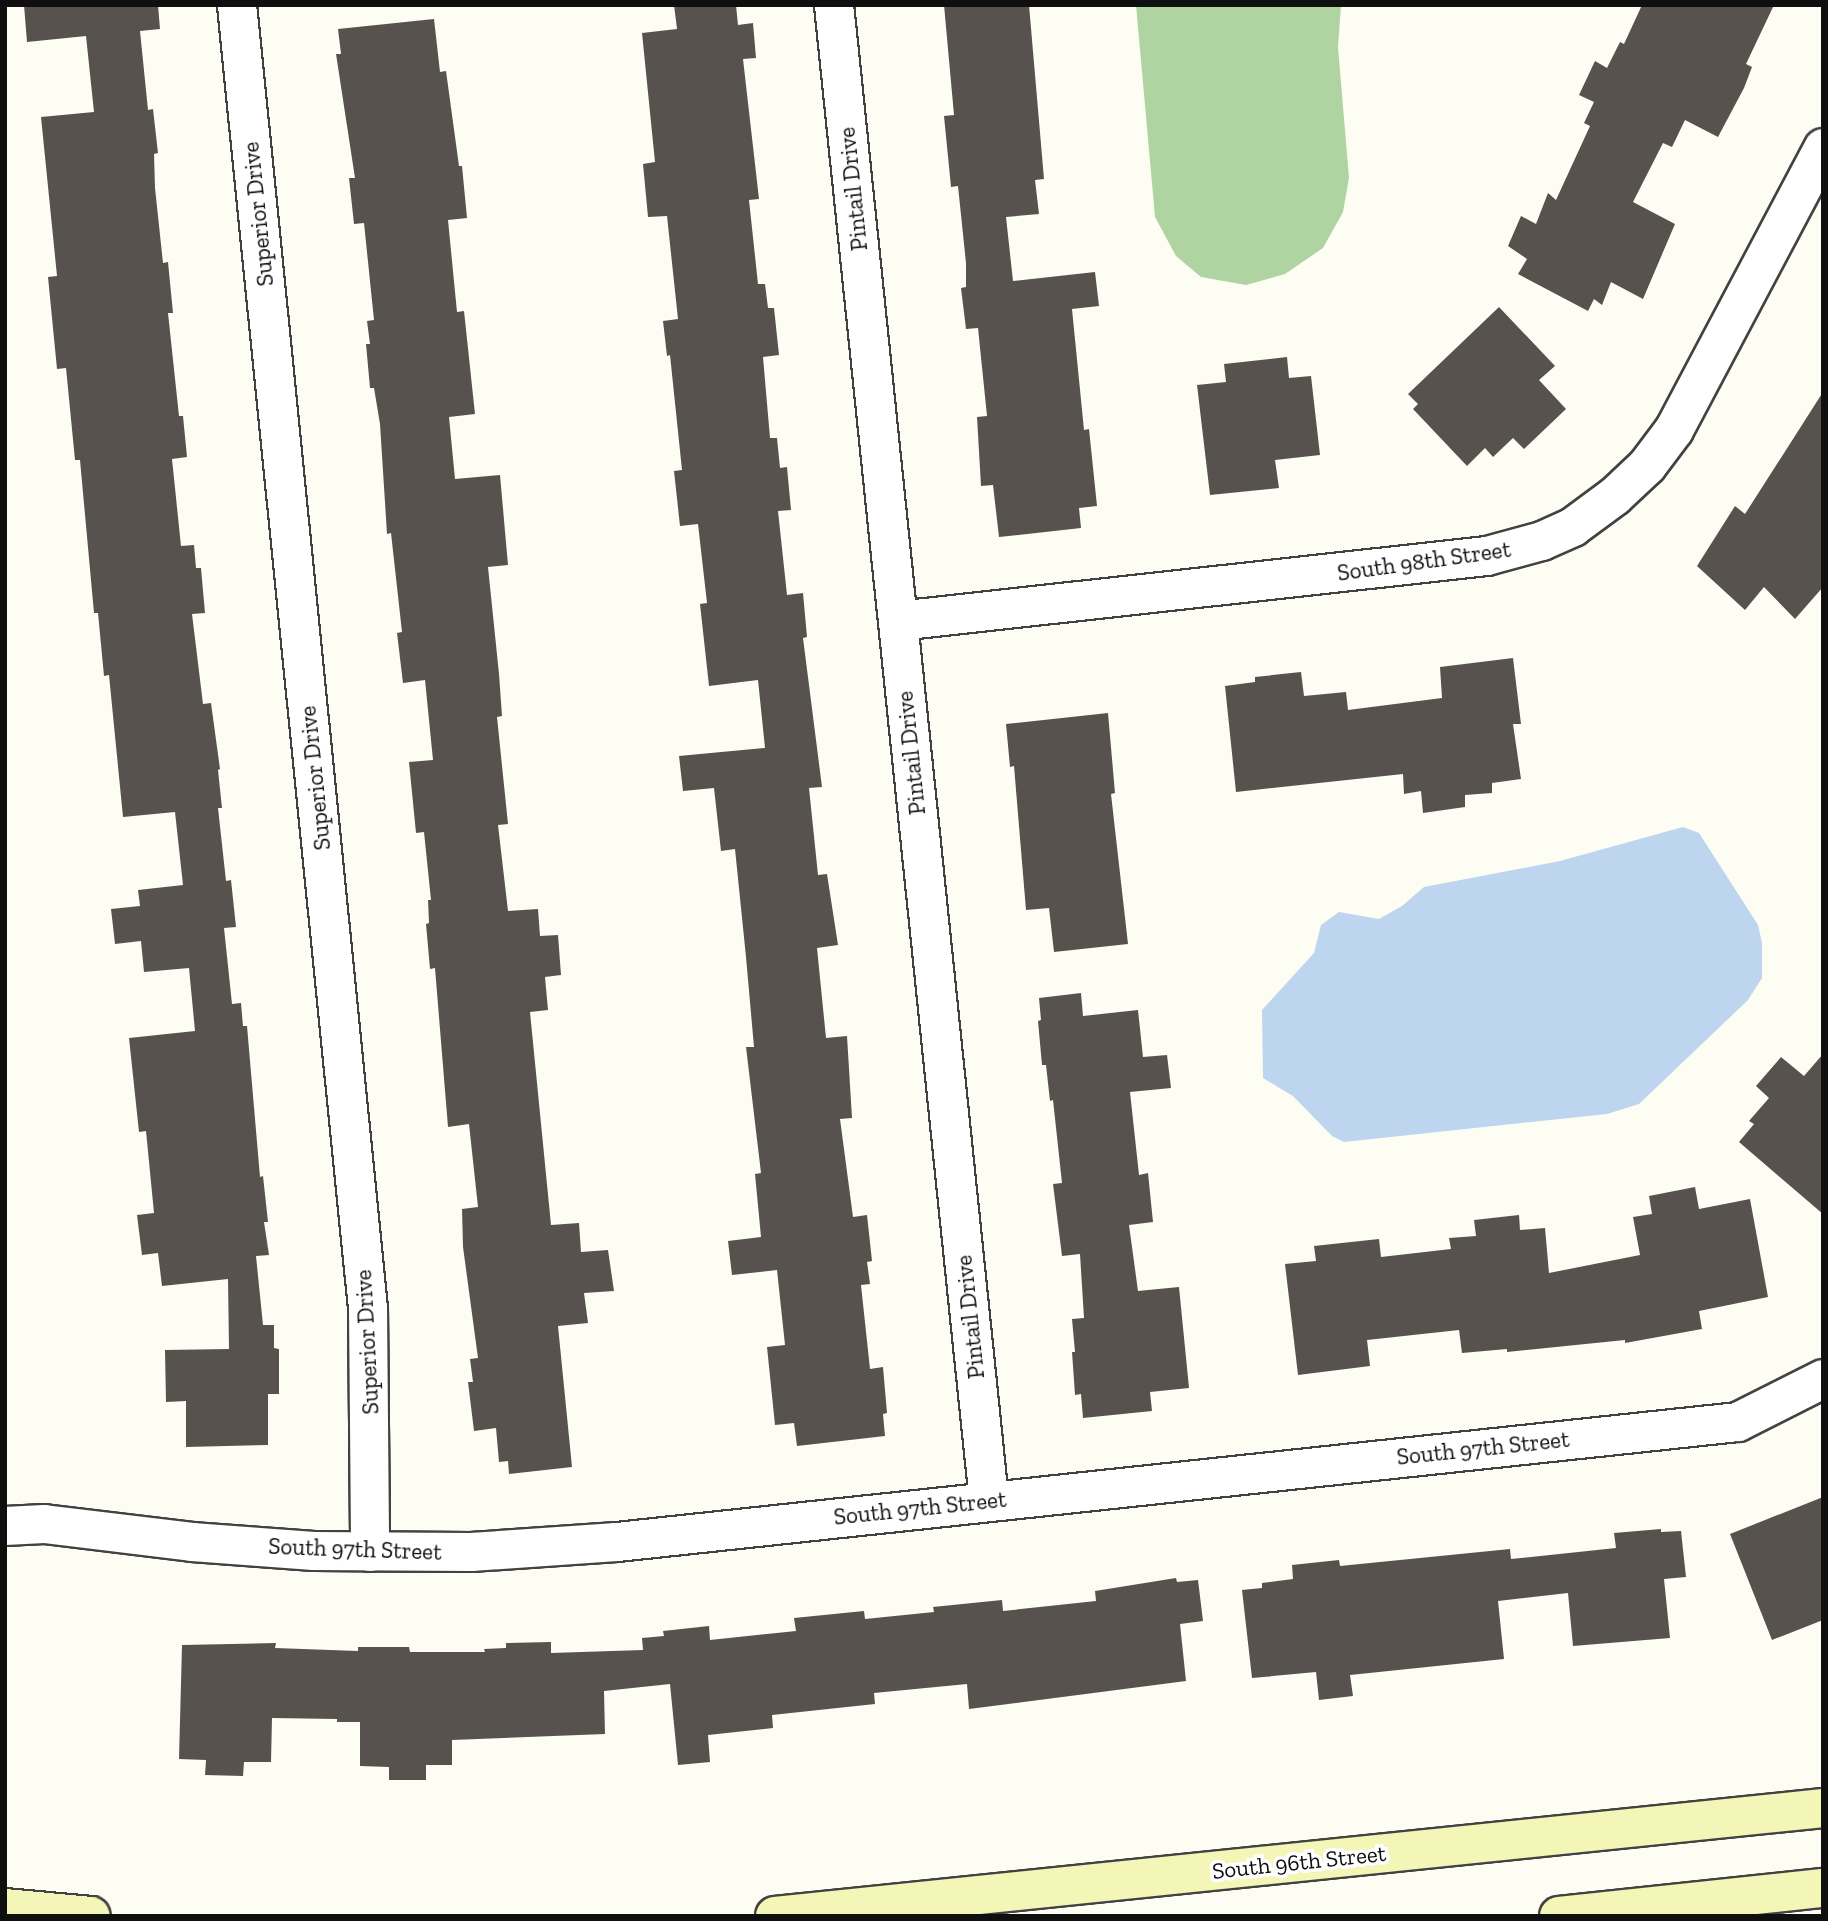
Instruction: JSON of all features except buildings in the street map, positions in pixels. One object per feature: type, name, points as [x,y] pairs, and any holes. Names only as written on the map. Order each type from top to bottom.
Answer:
[{"type":"main road","name":"South 96th Street","points":[[775,1916],[1823,1808]]},
{"type":"main road","points":[[1559,1916],[1823,1888]]},
{"type":"main road","points":[[5,1908],[91,1916]]},
{"type":"street","name":"Superior Drive","points":[[237,5],[368,1308],[370,1552]]},
{"type":"street","name":"Pintail Drive","points":[[834,5],[989,1500]]},
{"type":"street","name":"South 98th Street","points":[[898,621],[1488,556],[1542,541],[1573,527],[1615,496],[1647,466],[1674,430],[1823,148]]},
{"type":"street","name":"South 97th Street","points":[[5,1526],[44,1524],[214,1544],[370,1552],[471,1552],[603,1543],[1738,1422],[1823,1378]]},
{"type":"green space","points":[[1136,5],[1341,5],[1338,47],[1349,178],[1343,212],[1323,248],[1285,274],[1246,285],[1201,277],[1176,256],[1155,217]]},
{"type":"water","points":[[1683,827],[1699,833],[1758,925],[1762,943],[1762,978],[1748,1000],[1639,1104],[1607,1114],[1344,1142],[1332,1136],[1293,1096],[1263,1078],[1262,1010],[1314,953],[1321,925],[1339,912],[1379,919],[1402,906],[1424,887],[1560,861]]}]
